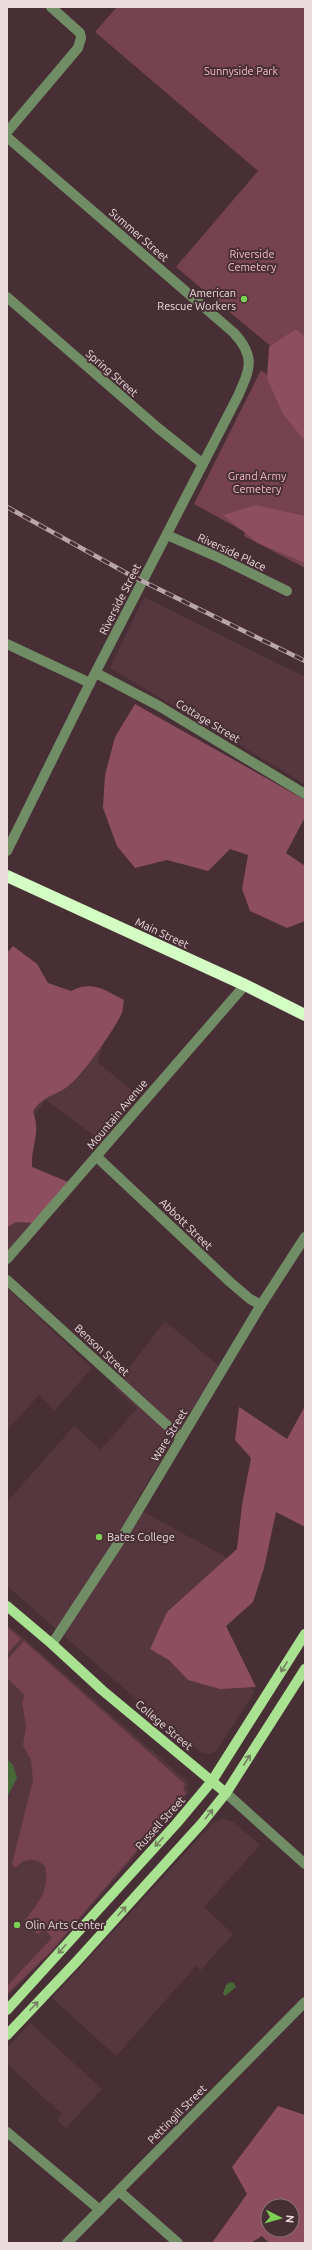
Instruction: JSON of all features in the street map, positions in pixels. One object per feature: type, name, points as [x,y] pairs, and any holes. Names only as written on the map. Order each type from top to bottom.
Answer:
[{"type":"highway","name":"Main Street","points":[[7,876],[245,985],[305,1015]]},
{"type":"main road","name":"College Street","points":[[7,1606],[52,1644],[102,1690],[226,1793]]},
{"type":"main road","name":"Russell Street","points":[[7,2010],[176,1824],[212,1781],[305,1634]]},
{"type":"main road","points":[[7,2035],[77,1961],[186,1841],[226,1793],[305,1669]]},
{"type":"street","points":[[7,132],[78,48],[81,38],[77,28],[51,7]]},
{"type":"street","name":"Summer Street","points":[[7,137],[234,334],[244,344],[249,357]]},
{"type":"street","name":"Spring Street","points":[[7,297],[158,428],[203,464]]},
{"type":"street","name":"Riverside Street","points":[[7,852],[90,683],[167,535],[246,377],[249,368],[249,357]]},
{"type":"street","name":"Riverside Place","points":[[167,535],[222,559],[287,591]]},
{"type":"street","points":[[7,644],[90,683]]},
{"type":"street","name":"Cottage Street","points":[[96,673],[159,706],[305,794]]},
{"type":"street","name":"Mountain Avenue","points":[[7,1259],[245,985]]},
{"type":"street","name":"Abbott Street","points":[[96,1157],[230,1282],[250,1299],[261,1305]]},
{"type":"street","name":"Ware Street","points":[[52,1644],[121,1540],[261,1305],[305,1237]]},
{"type":"street","name":"Benson Street","points":[[7,1280],[181,1438]]},
{"type":"street","name":"College Street","points":[[226,1793],[305,1864]]},
{"type":"street","name":"Pettingill Street","points":[[67,2243],[305,2002]]},
{"type":"street","points":[[7,2132],[100,2210]]},
{"type":"street","points":[[119,2191],[178,2243]]},
{"type":"shaded area","points":[[296,329],[305,337],[305,441],[283,414],[267,378],[269,347]]},
{"type":"shaded area","points":[[256,505],[305,516],[305,563],[258,543],[223,515]]},
{"type":"shaded area","points":[[144,597],[305,677],[305,784],[110,668]]},
{"type":"shaded area","points":[[135,704],[305,800],[305,817],[286,853],[305,866],[305,921],[287,928],[250,911],[242,889],[248,855],[230,849],[208,871],[167,860],[135,868],[117,846],[103,808],[105,775],[115,737]]},
{"type":"shaded area","points":[[13,946],[37,964],[48,983],[71,991],[85,986],[92,986],[111,993],[124,1000],[122,1013],[118,1021],[81,1073],[67,1087],[45,1099],[33,1111],[36,1133],[32,1167],[68,1182],[33,1223],[16,1222],[7,1227],[7,953]]},
{"type":"shaded area","points":[[7,986],[104,1042],[97,1062],[138,1095],[100,1140],[46,1100],[32,1117],[10,1157],[68,1182],[7,1253]]},
{"type":"shaded area","points":[[7,1288],[92,1368],[55,1410],[39,1395],[7,1430]]},
{"type":"shaded area","name":"Bates College","points":[[165,1321],[219,1366],[133,1506],[231,1560],[180,1644],[255,1691],[217,1750],[211,1754],[202,1753],[173,1731],[7,1586],[7,1502],[74,1426],[101,1450],[137,1408],[114,1388]]},
{"type":"shaded area","points":[[305,1406],[305,1527],[276,1512],[264,1568],[253,1602],[226,1626],[256,1687],[220,1689],[188,1680],[169,1660],[150,1649],[167,1612],[237,1549],[242,1505],[251,1458],[235,1440],[239,1407],[287,1439]]},
{"type":"shaded area","points":[[7,1624],[187,1781],[187,1790],[189,1793],[52,1952],[7,1996]]},
{"type":"shaded area","points":[[7,1759],[13,1765],[17,1778],[7,1797]]},
{"type":"shaded area","points":[[223,1819],[233,1822],[260,1845],[204,1907],[233,1934],[201,1970],[196,1966],[116,2056],[52,1998],[212,1824]]},
{"type":"shaded area","points":[[230,1982],[234,1983],[236,1987],[225,1996],[223,1993],[226,1985]]},
{"type":"shaded area","points":[[30,2023],[102,2089],[66,2128],[57,2120],[62,2114],[7,2064],[7,2048]]},
{"type":"shaded area","points":[[278,2106],[305,2115],[305,2243],[269,2243],[264,2238],[300,2238],[300,2198],[260,2198],[260,2237],[251,2243],[212,2243],[247,2194],[232,2167]]},
{"type":"green space","points":[[117,7],[305,7],[305,375],[176,267],[258,171],[95,32]]},
{"type":"green space","name":"Grand Army Cemetery","points":[[261,370],[305,404],[305,568],[244,536],[245,532],[194,504]]},
{"type":"green space","points":[[7,1627],[21,1639],[7,1654]]},
{"type":"green space","points":[[24,1641],[185,1784],[183,1790],[186,1793],[51,1951],[7,1994],[7,1986],[52,1938],[45,1930],[37,1934],[25,1920],[39,1901],[45,1889],[45,1866],[34,1860],[26,1860],[16,1867],[12,1864],[33,1780],[31,1760],[23,1746],[26,1726],[22,1702],[25,1695],[7,1678],[7,1660]]},
{"type":"railway","points":[[7,507],[130,575],[305,661]]},
{"type":"place","name":"American Rescue Workers","points":[[244,299]]},
{"type":"place","name":"Bates College","points":[[99,1537]]},
{"type":"place","name":"Olin Arts Center","points":[[17,1925]]},
{"type":"park label","name":"Sunnyside Park","points":[[241,71]]},
{"type":"park label","name":"Riverside Cemetery","points":[[252,260]]}]
